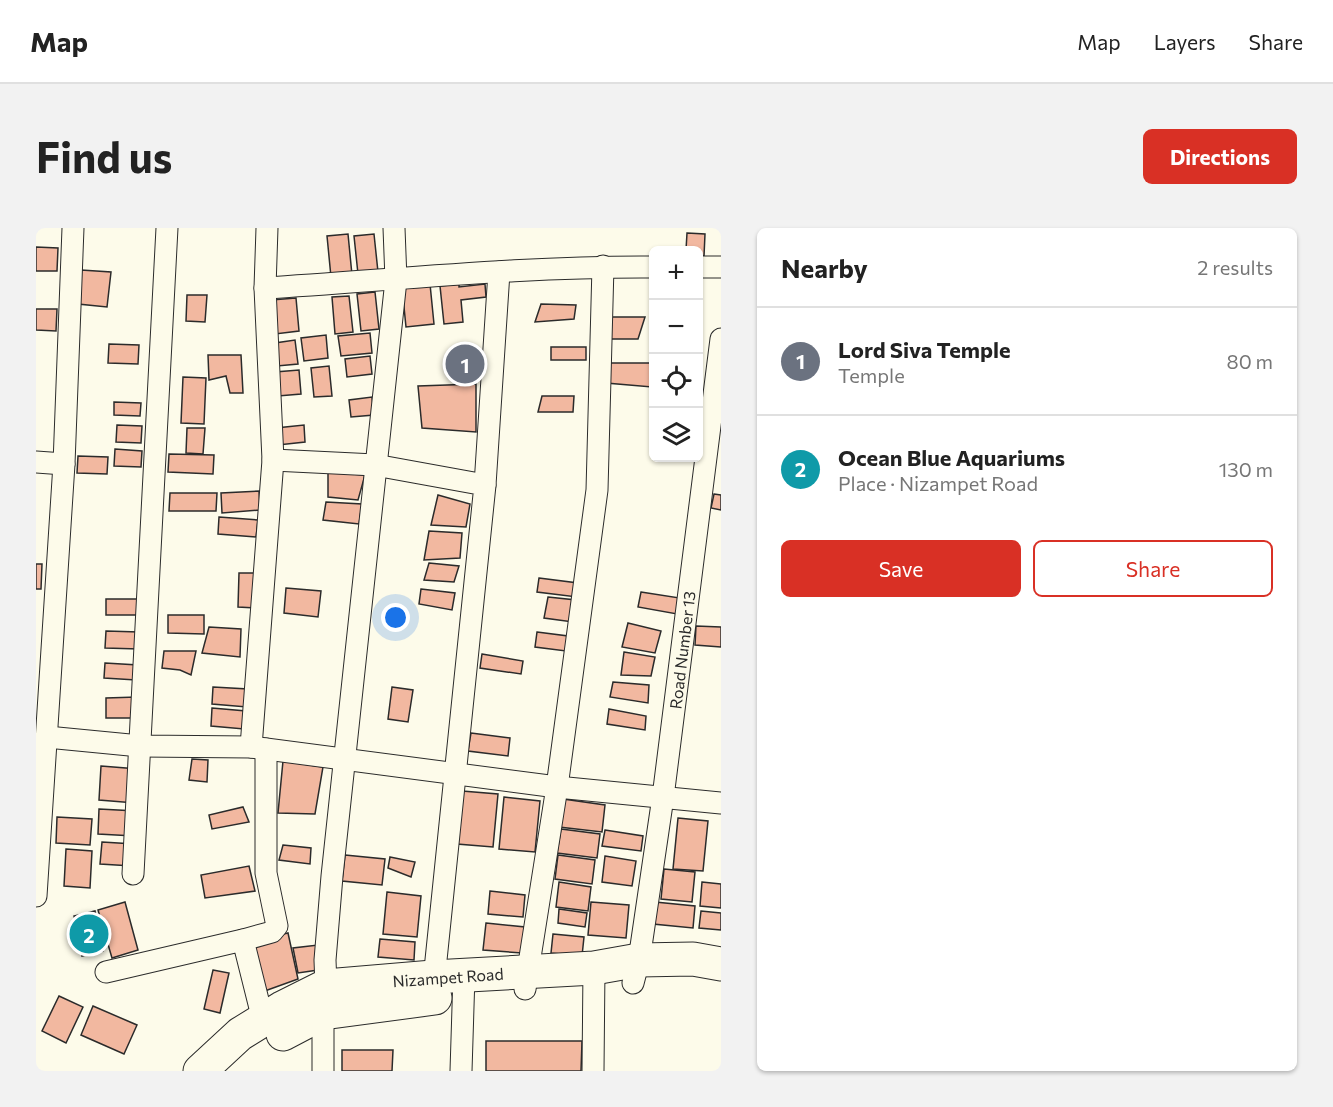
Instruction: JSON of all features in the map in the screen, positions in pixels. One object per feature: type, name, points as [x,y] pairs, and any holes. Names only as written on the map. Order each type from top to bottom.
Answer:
[{"type":"main road","name":"Nizampet Road","points":[[200,1071],[240,1034],[263,1020],[325,1000],[448,987],[593,978],[693,959],[721,964]]},
{"type":"main road","name":"Nizampet Road","points":[[636,971],[672,979],[721,983]]},
{"type":"main road","name":"Nizampet Road","points":[[229,1071],[257,1049],[298,1025],[325,1000]]},
{"type":"street","points":[[36,896],[64,464],[73,228]]},
{"type":"street","points":[[133,874],[167,228]]},
{"type":"street","points":[[106,972],[243,940],[272,932],[277,926],[266,873],[259,748],[273,460],[265,288],[267,228]]},
{"type":"street","points":[[323,1071],[325,960],[344,759],[396,280],[394,228]]},
{"type":"street","points":[[265,288],[603,266],[649,267]]},
{"type":"street","points":[[526,981],[557,787],[597,490],[603,266]]},
{"type":"street","points":[[703,267],[721,267]]},
{"type":"street","points":[[460,1071],[448,987],[455,775],[485,485],[500,272]]},
{"type":"street","name":"Road Number 13","points":[[636,971],[663,797],[721,339]]},
{"type":"street","points":[[273,460],[375,465],[485,485]]},
{"type":"street","points":[[36,462],[64,464]]},
{"type":"street","points":[[47,737],[140,746],[259,748],[455,775],[721,803]]},
{"type":"street","points":[[243,940],[263,1020]]},
{"type":"street","points":[[592,1071],[593,978]]},
{"type":"building","points":[[687,233],[705,234],[704,256],[703,246],[686,246]]},
{"type":"building","points":[[348,234],[352,275],[331,277],[327,236]]},
{"type":"building","points":[[374,234],[378,272],[358,274],[354,236]]},
{"type":"building","points":[[36,247],[58,248],[57,271],[36,271]]},
{"type":"building","points":[[81,270],[111,272],[107,307],[78,304]]},
{"type":"building","points":[[430,284],[434,324],[406,327],[402,287]]},
{"type":"building","points":[[459,284],[459,287],[485,284],[486,297],[461,300],[463,322],[444,324],[440,286]]},
{"type":"building","points":[[375,292],[379,329],[361,331],[357,294]]},
{"type":"building","points":[[187,295],[207,295],[205,322],[186,321]]},
{"type":"building","points":[[349,296],[353,332],[335,334],[332,297]]},
{"type":"building","points":[[296,298],[299,331],[275,334],[271,300]]},
{"type":"building","points":[[541,304],[576,305],[574,319],[535,322]]},
{"type":"building","points":[[36,309],[57,309],[56,331],[36,330]]},
{"type":"building","points":[[609,317],[645,317],[638,339],[605,339]]},
{"type":"building","points":[[370,333],[372,353],[341,356],[338,336]]},
{"type":"building","points":[[326,335],[328,358],[304,361],[301,338]]},
{"type":"building","points":[[295,340],[298,364],[277,366],[275,343]]},
{"type":"building","points":[[109,344],[139,345],[138,364],[108,363]]},
{"type":"building","points":[[551,347],[586,347],[586,360],[551,360]]},
{"type":"building","points":[[208,355],[241,355],[243,393],[230,393],[226,376],[209,380]]},
{"type":"building","points":[[370,356],[372,374],[347,377],[345,359]]},
{"type":"building","points":[[607,363],[649,363],[649,387],[606,383]]},
{"type":"building","points":[[329,366],[332,396],[314,397],[311,368]]},
{"type":"building","points":[[299,370],[301,394],[278,396],[275,372]]},
{"type":"building","points":[[183,377],[206,378],[204,424],[181,423]]},
{"type":"building","points":[[476,384],[476,432],[422,428],[418,386]]},
{"type":"building","points":[[542,396],[574,396],[573,412],[538,412]]},
{"type":"building","points":[[372,397],[374,415],[351,417],[349,400]]},
{"type":"building","points":[[114,402],[141,403],[140,416],[114,415]]},
{"type":"building","points":[[117,425],[142,426],[141,443],[116,442]]},
{"type":"building","points":[[304,425],[305,442],[278,445],[276,428]]},
{"type":"building","points":[[187,428],[205,428],[203,454],[186,453]]},
{"type":"building","points":[[115,449],[142,451],[141,467],[114,466]]},
{"type":"building","points":[[169,454],[214,455],[213,474],[168,472]]},
{"type":"building","points":[[78,456],[108,457],[107,474],[77,473]]},
{"type":"building","points":[[328,472],[365,475],[358,500],[328,497]]},
{"type":"building","points":[[259,491],[260,510],[222,513],[221,493]]},
{"type":"building","points":[[170,493],[217,493],[216,511],[169,511]]},
{"type":"building","points":[[714,494],[721,495],[721,510],[711,508]]},
{"type":"building","points":[[438,495],[470,504],[466,527],[431,525]]},
{"type":"building","points":[[326,502],[362,504],[359,524],[323,520]]},
{"type":"building","points":[[219,517],[258,520],[256,537],[218,534]]},
{"type":"building","points":[[429,531],[462,533],[460,558],[424,560]]},
{"type":"building","points":[[429,563],[459,566],[454,582],[424,580]]},
{"type":"building","points":[[36,564],[42,564],[41,589],[36,589]]},
{"type":"building","points":[[239,573],[257,573],[256,608],[238,607]]},
{"type":"building","points":[[539,578],[578,583],[577,597],[537,592]]},
{"type":"building","points":[[286,588],[321,591],[318,617],[284,613]]},
{"type":"building","points":[[421,589],[455,593],[452,610],[419,604]]},
{"type":"building","points":[[641,592],[680,598],[677,614],[638,607]]},
{"type":"building","points":[[548,597],[576,600],[573,622],[544,618]]},
{"type":"building","points":[[106,599],[142,599],[142,615],[106,615]]},
{"type":"building","points":[[168,615],[204,615],[204,634],[168,633]]},
{"type":"building","points":[[628,623],[661,631],[655,653],[622,647]]},
{"type":"building","points":[[696,626],[721,627],[721,647],[695,645]]},
{"type":"building","points":[[209,627],[241,629],[240,657],[202,653]]},
{"type":"building","points":[[106,631],[139,632],[139,649],[105,648]]},
{"type":"building","points":[[537,632],[568,636],[566,651],[535,647]]},
{"type":"building","points":[[164,651],[196,651],[191,675],[180,670],[162,668]]},
{"type":"building","points":[[624,652],[655,657],[651,676],[621,675]]},
{"type":"building","points":[[482,654],[523,661],[521,674],[480,668]]},
{"type":"building","points":[[105,663],[138,665],[136,680],[104,678]]},
{"type":"building","points":[[613,682],[649,685],[648,703],[610,697]]},
{"type":"building","points":[[213,687],[248,689],[247,707],[212,704]]},
{"type":"building","points":[[392,687],[413,690],[408,722],[388,719]]},
{"type":"building","points":[[137,697],[137,718],[106,718],[106,698]]},
{"type":"building","points":[[212,708],[246,711],[244,729],[211,726]]},
{"type":"building","points":[[609,709],[646,716],[645,730],[607,724]]},
{"type":"building","points":[[471,733],[510,738],[508,756],[468,751]]},
{"type":"building","points":[[192,759],[208,760],[207,782],[189,780]]},
{"type":"building","points":[[283,761],[323,767],[315,814],[278,813]]},
{"type":"building","points":[[101,766],[138,769],[135,803],[99,800]]},
{"type":"building","points":[[462,791],[498,794],[493,847],[457,844]]},
{"type":"building","points":[[504,797],[540,801],[535,852],[499,849]]},
{"type":"building","points":[[563,799],[605,805],[602,832],[559,827]]},
{"type":"building","points":[[243,807],[249,822],[212,829],[209,815]]},
{"type":"building","points":[[99,809],[136,811],[134,836],[98,834]]},
{"type":"building","points":[[57,817],[92,819],[90,845],[56,843]]},
{"type":"building","points":[[678,818],[708,821],[703,871],[673,869]]},
{"type":"building","points":[[561,829],[600,834],[597,858],[557,853]]},
{"type":"building","points":[[605,830],[643,836],[641,851],[602,846]]},
{"type":"building","points":[[102,842],[134,844],[132,866],[100,864]]},
{"type":"building","points":[[283,845],[311,848],[310,864],[279,860]]},
{"type":"building","points":[[66,849],[92,851],[90,888],[64,886]]},
{"type":"building","points":[[345,855],[385,859],[382,885],[342,881]]},
{"type":"building","points":[[558,855],[595,860],[592,884],[555,879]]},
{"type":"building","points":[[605,856],[636,861],[632,886],[602,882]]},
{"type":"building","points":[[390,857],[415,862],[411,877],[388,868]]},
{"type":"building","points":[[249,866],[255,891],[205,898],[201,875]]},
{"type":"building","points":[[664,869],[695,872],[692,902],[661,899]]},
{"type":"building","points":[[559,882],[591,887],[588,911],[556,907]]},
{"type":"building","points":[[702,882],[721,884],[721,908],[700,906]]},
{"type":"building","points":[[490,891],[525,895],[523,917],[488,914]]},
{"type":"building","points":[[387,892],[421,896],[417,937],[383,934]]},
{"type":"building","points":[[125,902],[138,950],[112,958],[98,910]]},
{"type":"building","points":[[591,902],[629,905],[626,938],[588,935]]},
{"type":"building","points":[[655,902],[695,906],[693,928],[653,924]]},
{"type":"building","points":[[559,909],[587,913],[585,927],[558,923]]},
{"type":"building","points":[[95,911],[103,951],[82,956],[74,916]]},
{"type":"building","points":[[701,911],[721,913],[721,930],[699,928]]},
{"type":"building","points":[[486,923],[525,927],[522,953],[483,950]]},
{"type":"building","points":[[288,933],[298,979],[262,992],[248,942]]},
{"type":"building","points":[[553,934],[584,937],[582,956],[551,953]]},
{"type":"building","points":[[380,939],[415,942],[414,960],[378,957]]},
{"type":"building","points":[[318,945],[318,970],[298,973],[293,948]]},
{"type":"building","points":[[213,970],[229,973],[220,1013],[204,1009]]},
{"type":"building","points":[[59,996],[83,1007],[66,1043],[42,1031]]},
{"type":"building","points":[[93,1006],[137,1025],[124,1054],[81,1035]]},
{"type":"building","points":[[486,1041],[582,1041],[581,1071],[486,1071]]},
{"type":"building","points":[[342,1050],[393,1050],[392,1071],[342,1071]]},
{"type":"place","name":"Lord Siva Temple","points":[[465,364]]},
{"type":"place","name":"Ocean Blue Aquariums","points":[[89,934]]}]
